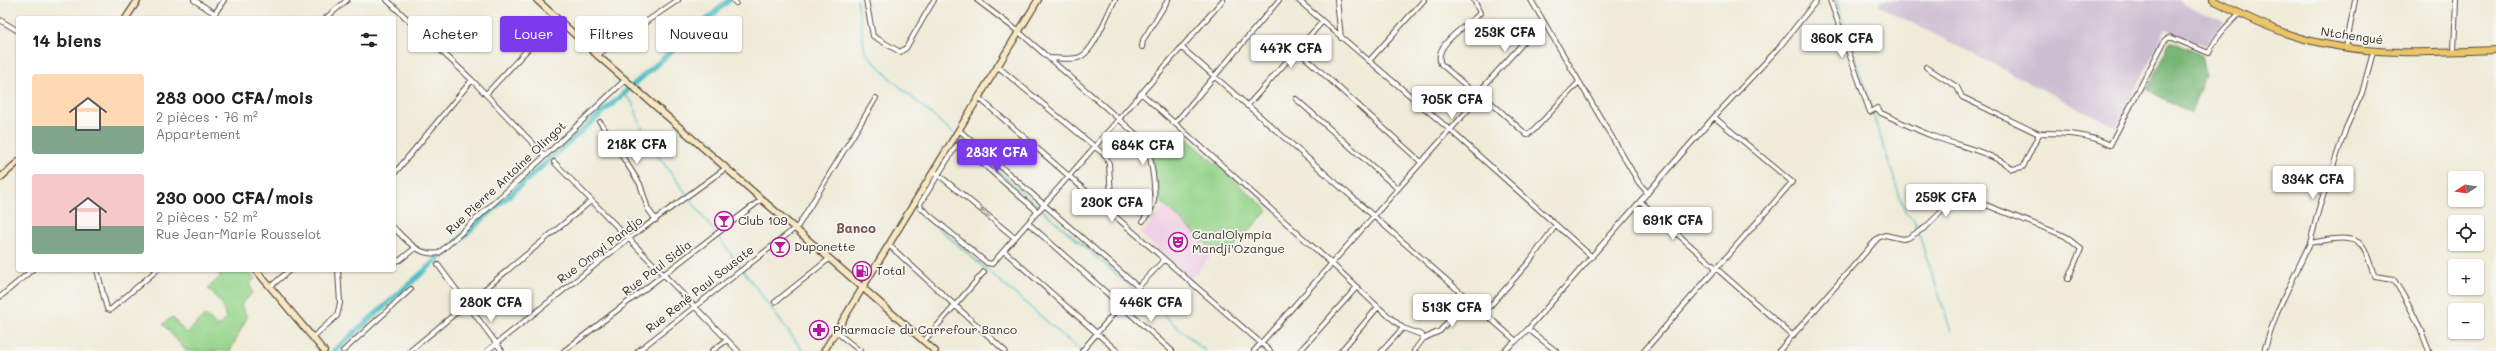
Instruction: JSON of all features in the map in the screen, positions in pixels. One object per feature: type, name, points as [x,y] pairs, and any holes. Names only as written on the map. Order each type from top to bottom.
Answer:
[{"type":"main road","name":"Ntchengué","points":[[2213,0],[2286,34],[2346,48],[2373,52],[2454,52],[2496,50]]},
{"type":"street","points":[[127,16],[138,0]]},
{"type":"street","points":[[194,0],[214,13]]},
{"type":"street","points":[[213,16],[224,0]]},
{"type":"street","points":[[328,16],[347,0]]},
{"type":"street","points":[[387,0],[472,80],[545,156]]},
{"type":"street","points":[[537,0],[555,16]]},
{"type":"street","points":[[597,56],[678,0]]},
{"type":"street","points":[[866,0],[873,36],[900,52],[906,48],[934,0]]},
{"type":"street","points":[[977,0],[1019,32],[1145,142],[1149,153],[1154,199],[1143,221]]},
{"type":"street","points":[[1038,0],[978,97],[959,130],[937,174],[920,201],[921,208],[987,263],[994,262],[1004,251],[1223,0]]},
{"type":"street","points":[[1049,58],[1078,58],[1082,56],[1101,29],[1115,0]]},
{"type":"street","points":[[1142,47],[1143,40],[1168,0]]},
{"type":"street","points":[[1175,123],[1212,76],[1279,0]]},
{"type":"street","points":[[1298,0],[1322,22],[1450,128],[1592,258]]},
{"type":"street","points":[[1337,0],[1341,38]]},
{"type":"street","points":[[1370,61],[1424,0]]},
{"type":"street","points":[[1474,0],[1480,13],[1455,33],[1440,50],[1439,56],[1441,64],[1478,96],[1486,99],[1527,134],[1534,130],[1578,83]]},
{"type":"street","points":[[1531,0],[1578,83],[1639,183],[1648,193]]},
{"type":"street","points":[[1504,351],[1528,329],[1592,258],[1714,117],[1777,50],[1817,0]]},
{"type":"street","points":[[1830,0],[1870,112],[1874,110],[1914,129],[2005,163],[2012,169],[2023,167],[2039,134]]},
{"type":"street","points":[[2346,48],[2355,0]]},
{"type":"street","points":[[2454,52],[2456,0]]},
{"type":"street","points":[[1926,67],[1957,87],[1962,97],[2039,134],[2070,134],[2102,140],[2110,144],[2165,40],[2170,38],[2209,53],[2226,26],[2240,13]]},
{"type":"street","points":[[0,20],[16,30]]},
{"type":"street","points":[[1254,351],[1373,217],[1543,21]]},
{"type":"street","points":[[1247,106],[1322,22]]},
{"type":"street","points":[[567,28],[597,56],[935,351]]},
{"type":"street","points":[[1181,48],[1516,341]]},
{"type":"street","points":[[1297,50],[1421,162]]},
{"type":"street","points":[[486,94],[525,52]]},
{"type":"street","points":[[2264,351],[2277,312],[2310,243],[2319,208],[2346,128],[2362,93],[2373,52]]},
{"type":"street","points":[[998,66],[1109,161],[1112,213]]},
{"type":"street","points":[[396,172],[472,80]]},
{"type":"street","name":"Rue Pierre Antoine Olingot","points":[[396,230],[415,248],[427,253],[439,253],[627,81]]},
{"type":"street","points":[[1141,93],[1331,263],[1356,288],[1403,328],[1420,334],[1423,339]]},
{"type":"street","points":[[978,97],[1070,174],[1164,260],[1270,351]]},
{"type":"street","name":"Rue René Paul Sousate","points":[[638,351],[801,222],[876,98]]},
{"type":"street","points":[[1296,99],[1397,188]]},
{"type":"street","points":[[1644,351],[1792,182],[1714,117]]},
{"type":"street","points":[[600,122],[640,184],[648,209],[656,220]]},
{"type":"street","points":[[959,130],[1042,208]]},
{"type":"street","points":[[824,351],[862,287],[937,174],[956,146],[962,144],[1138,288]]},
{"type":"street","points":[[554,162],[591,202],[696,306],[738,351]]},
{"type":"street","points":[[0,178],[16,164]]},
{"type":"street","name":"Rue Onoyi Pandjo","points":[[487,351],[628,239],[687,198],[726,168]]},
{"type":"street","points":[[937,174],[1015,238]]},
{"type":"street","points":[[1779,351],[1878,238],[1885,235],[1903,240],[1916,234],[1947,206],[1968,198],[2065,236],[2081,249],[2068,279]]},
{"type":"street","name":"Rue Paul Sidia","points":[[564,351],[665,275],[762,199]]},
{"type":"street","points":[[410,351],[591,202]]},
{"type":"street","points":[[1640,202],[1793,336]]},
{"type":"street","points":[[1028,223],[1172,351]]},
{"type":"street","points":[[1484,313],[1529,262],[1556,225]]},
{"type":"street","points":[[2310,243],[2336,239],[2354,241],[2362,245],[2375,277],[2394,280],[2417,322],[2429,351]]},
{"type":"street","points":[[890,246],[1005,351]]},
{"type":"street","points":[[396,261],[400,260],[415,248]]},
{"type":"street","points":[[1004,251],[1118,351]]},
{"type":"street","points":[[775,302],[829,258]]},
{"type":"street","points":[[1084,349],[1120,306],[1164,260]]},
{"type":"street","points":[[438,265],[468,303],[502,351]]},
{"type":"street","points":[[0,297],[30,272]]},
{"type":"street","points":[[98,272],[107,309],[110,310],[155,272]]},
{"type":"street","points":[[258,272],[324,351]]},
{"type":"street","points":[[270,287],[288,272]]},
{"type":"street","points":[[313,337],[337,316],[340,303],[338,272]]},
{"type":"street","points":[[924,341],[984,272]]},
{"type":"street","points":[[1300,351],[1356,288]]},
{"type":"street","points":[[343,351],[411,289]]},
{"type":"street","points":[[1414,351],[1423,339],[1440,331],[1467,299]]},
{"type":"street","points":[[1340,351],[1378,307]]},
{"type":"street","points":[[1382,351],[1403,328]]},
{"type":"street","points":[[1528,329],[1556,351]]},
{"type":"street","points":[[835,331],[860,351]]},
{"type":"street","points":[[712,351],[727,340]]},
{"type":"shaded area","points":[[1882,0],[2177,0],[2223,22],[2205,45],[2166,29],[2116,127],[1879,6]]},
{"type":"shaded area","name":"CanalOlympia Mandji'Ozangue","points":[[1165,206],[1215,251],[1191,279],[1141,234]]},
{"type":"green space","points":[[2170,41],[2201,55],[2205,75],[2191,113],[2147,90]]},
{"type":"green space","points":[[1176,129],[1268,210],[1230,251],[1219,255],[1158,199],[1152,158]]},
{"type":"green space","points":[[218,272],[249,272],[255,279],[250,284],[252,293],[241,305],[247,317],[230,351],[186,351],[163,324],[172,317],[186,333],[206,315],[217,327],[226,319],[222,304],[208,288],[221,276]]},
{"type":"waterway","points":[[334,351],[729,0]]},
{"type":"waterway","points":[[857,0],[865,52],[890,78],[954,134]]},
{"type":"waterway","points":[[1836,0],[1905,212],[1914,220],[1951,331]]},
{"type":"waterway","points":[[623,93],[632,102],[647,141],[803,351]]},
{"type":"waterway","points":[[957,136],[1205,351]]},
{"type":"waterway","points":[[914,207],[1081,351]]},
{"type":"place","name":"Club 109","points":[[724,221]]},
{"type":"place","name":"CanalOlympia Mandji'Ozangue","points":[[1178,242]]},
{"type":"place","name":"Duponette","points":[[780,247]]},
{"type":"place","name":"Total","points":[[862,271]]},
{"type":"place","name":"Pharmacie du Carrefour Banco","points":[[819,330]]},
{"type":"district","name":"Banco","points":[[856,228]]}]
